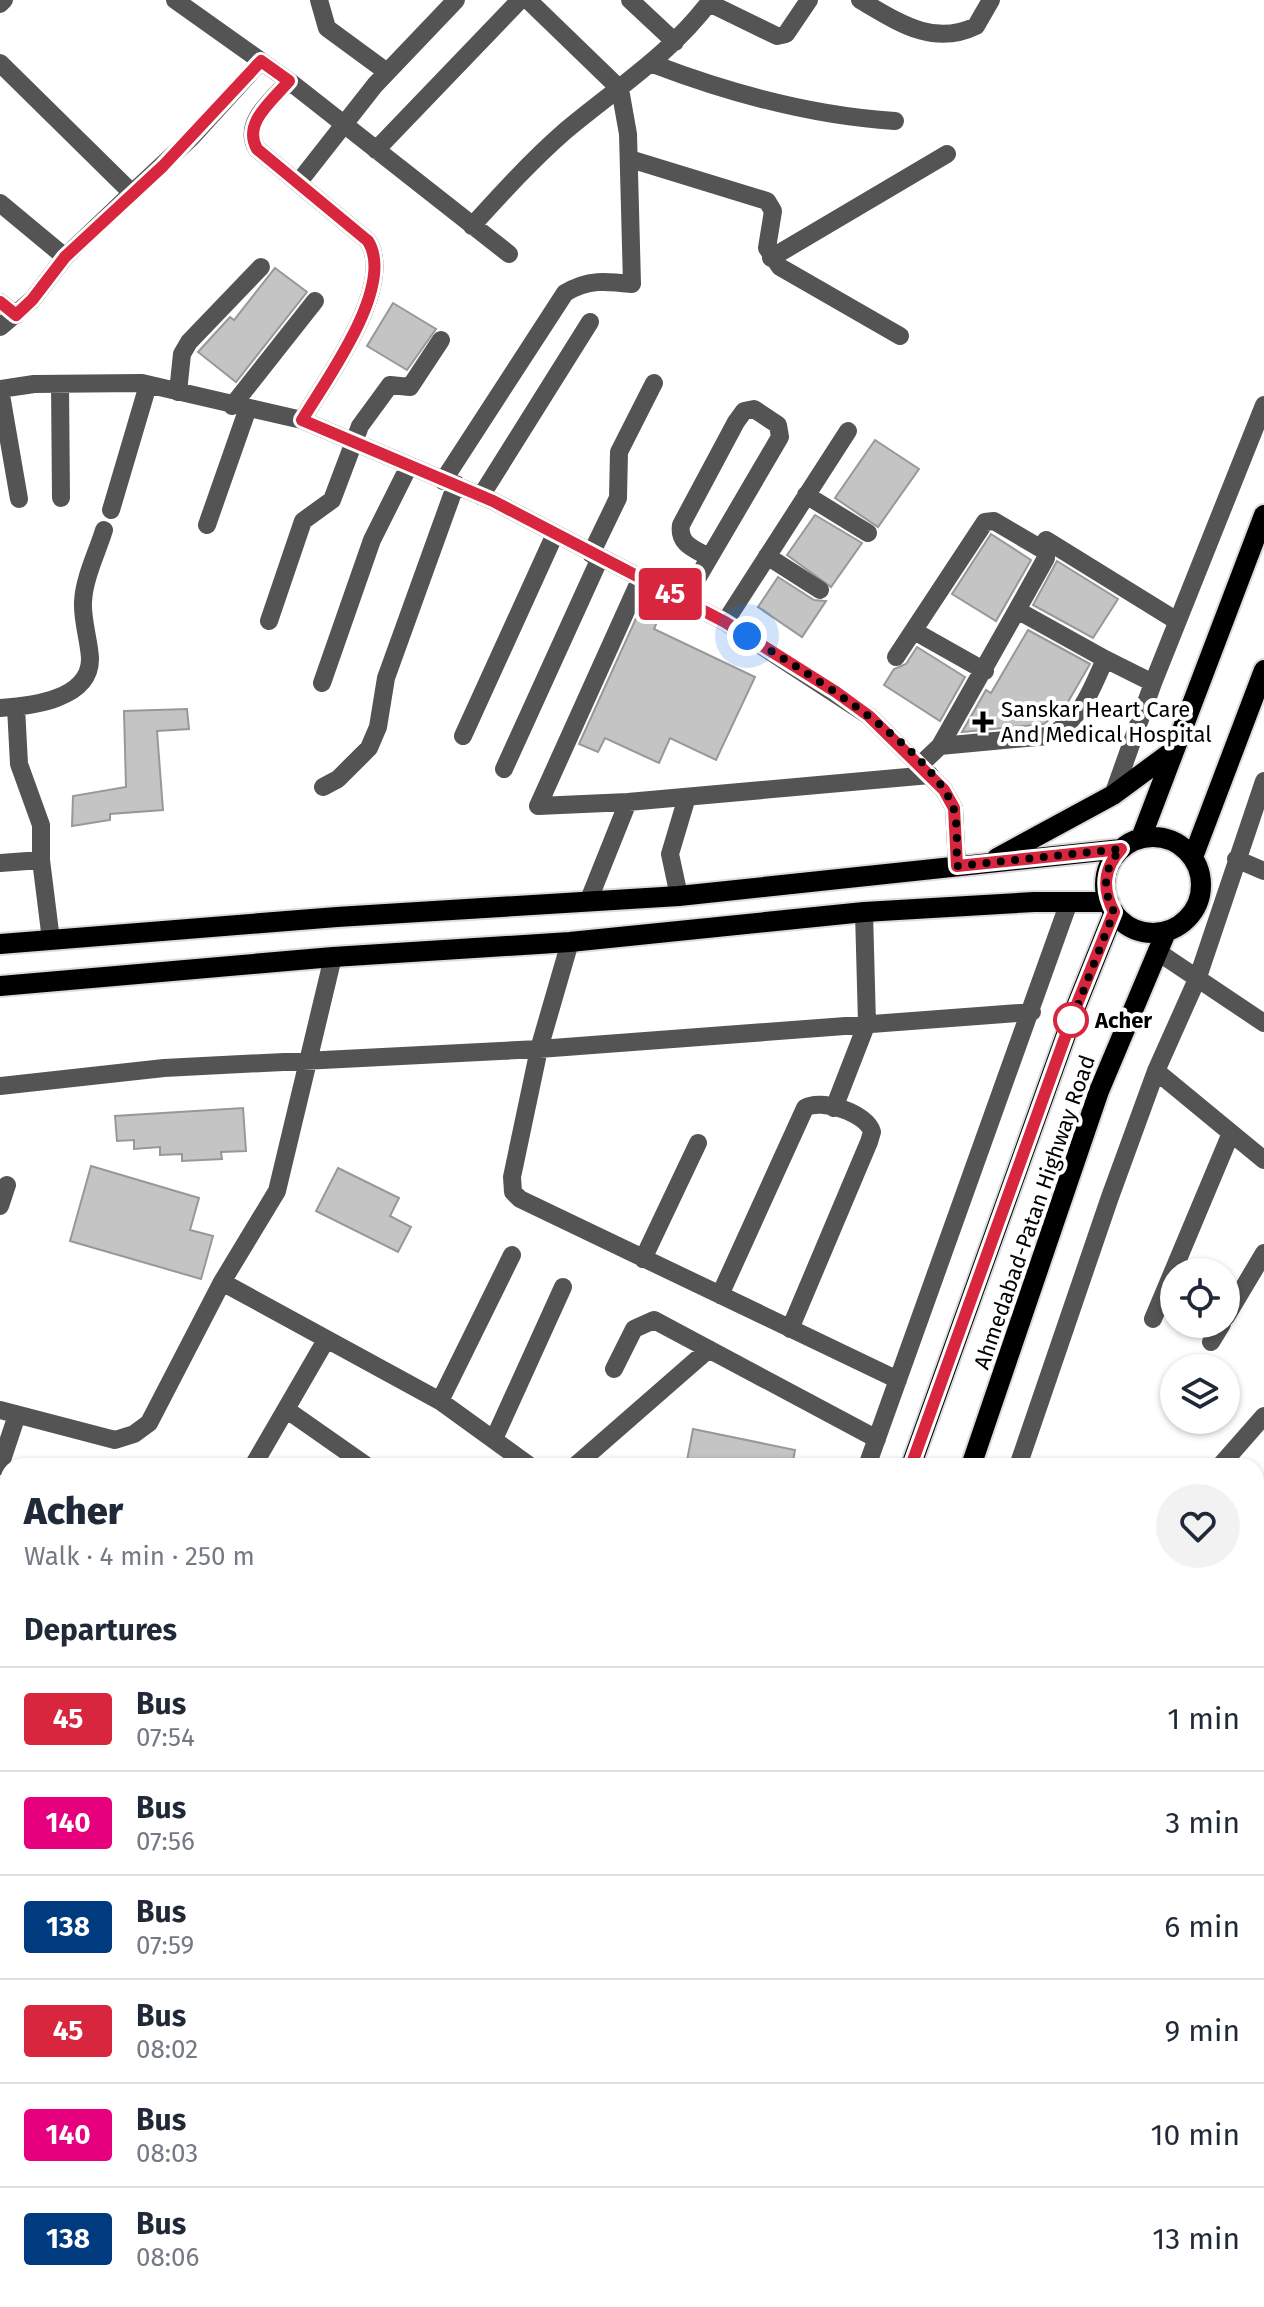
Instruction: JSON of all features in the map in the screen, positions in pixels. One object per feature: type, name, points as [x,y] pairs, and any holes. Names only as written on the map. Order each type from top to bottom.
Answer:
[{"type":"main road","points":[[1141,838],[1264,515]]},
{"type":"main road","points":[[1193,857],[1264,670]]},
{"type":"main road","points":[[987,864],[1113,795],[1175,749]]},
{"type":"main road","points":[[0,944],[679,896],[1121,849],[1141,838],[1153,836],[1175,841],[1193,857],[1202,878],[1199,901],[1186,921],[1166,932],[1154,933],[1131,928],[1111,907],[1105,891],[1108,868],[1121,849]]},
{"type":"main road","points":[[679,896],[686,932]]},
{"type":"main road","points":[[0,986],[333,957],[570,942],[864,912],[1069,902],[1111,907]]},
{"type":"main road","points":[[914,1458],[1111,907]]},
{"type":"main road","name":"Ahmedabad-Patan Highway Road","points":[[974,1458],[1099,1091],[1166,932]]},
{"type":"street","points":[[175,0],[289,81],[509,254]]},
{"type":"street","points":[[319,0],[327,28],[387,72]]},
{"type":"street","points":[[298,183],[343,123],[387,72],[456,0]]},
{"type":"street","points":[[376,150],[520,0]]},
{"type":"street","points":[[323,787],[338,779],[369,748],[378,727],[386,678],[450,483],[565,293],[580,284],[600,280],[632,284],[630,159],[627,114],[620,89],[528,0]]},
{"type":"street","points":[[630,0],[675,42]]},
{"type":"street","points":[[472,226],[563,133],[653,64],[710,1],[777,36],[786,34],[809,0]]},
{"type":"street","points":[[866,1],[921,32],[941,36],[976,26],[991,0]]},
{"type":"street","points":[[0,327],[32,300],[65,257],[191,138],[261,61]]},
{"type":"street","points":[[0,63],[132,193]]},
{"type":"street","points":[[653,64],[709,84],[845,116],[895,121]]},
{"type":"street","points":[[289,81],[255,121],[252,140],[257,149],[368,241],[376,254],[377,270],[350,340],[302,420]]},
{"type":"street","points":[[771,258],[947,154]]},
{"type":"street","points":[[630,159],[767,201],[773,211],[767,248],[771,258],[792,275],[900,336]]},
{"type":"street","points":[[0,203],[65,257]]},
{"type":"street","points":[[178,392],[182,354],[189,342],[261,267]]},
{"type":"street","points":[[207,525],[240,407],[315,301]]},
{"type":"street","points":[[0,302],[16,315]]},
{"type":"street","points":[[481,496],[590,322]]},
{"type":"street","points":[[269,621],[303,521],[332,500],[360,426],[390,385],[410,387],[441,340]]},
{"type":"street","points":[[504,769],[596,556],[618,498],[619,452],[654,383]]},
{"type":"street","points":[[60,384],[61,498]]},
{"type":"street","points":[[19,499],[0,389],[60,384],[148,385],[302,420],[481,496],[725,622],[858,708],[925,770],[954,808],[957,866]]},
{"type":"street","points":[[111,510],[148,385]]},
{"type":"street","points":[[1113,795],[1177,621],[1264,405]]},
{"type":"street","points":[[684,601],[780,437],[778,425],[754,409],[744,411],[736,422],[681,525],[680,535],[684,543],[709,557]]},
{"type":"street","points":[[725,622],[848,431]]},
{"type":"street","points":[[322,683],[372,540],[409,466]]},
{"type":"street","points":[[806,495],[868,533]]},
{"type":"street","points":[[896,657],[985,522],[994,521],[1045,551],[1046,558],[985,671],[925,770]]},
{"type":"street","points":[[51,940],[37,807],[19,764],[8,708],[67,694],[85,675],[90,655],[83,603],[104,530]]},
{"type":"street","points":[[463,736],[555,534]]},
{"type":"street","points":[[1046,540],[1177,621]]},
{"type":"street","points":[[767,556],[820,590]]},
{"type":"street","points":[[640,580],[538,806],[687,797],[925,770]]},
{"type":"street","points":[[1017,610],[1153,683]]},
{"type":"street","points":[[914,631],[985,671]]},
{"type":"street","points":[[940,746],[1048,736],[1064,730],[1078,716],[1105,659]]},
{"type":"street","points":[[1021,1458],[1156,1071],[1198,977],[1264,781]]},
{"type":"street","points":[[679,896],[670,854],[687,797]]},
{"type":"street","points":[[588,902],[628,802]]},
{"type":"street","points":[[1236,859],[1264,871]]},
{"type":"street","points":[[0,863],[41,860]]},
{"type":"street","points":[[870,1458],[1069,902]]},
{"type":"street","points":[[834,1108],[867,1023],[864,912]]},
{"type":"street","points":[[570,942],[539,1049],[512,1177],[513,1192],[643,1259],[898,1380]]},
{"type":"street","points":[[1158,952],[1264,1023]]},
{"type":"street","points":[[1,1458],[9,1412],[90,1436],[115,1440],[134,1434],[149,1423],[222,1282],[277,1191],[333,957]]},
{"type":"street","points":[[0,1086],[164,1068],[539,1049],[1032,1012]]},
{"type":"street","points":[[1156,1071],[1264,1160]]},
{"type":"street","points":[[720,1295],[805,1108],[813,1103],[864,1120],[872,1132],[790,1329]]},
{"type":"street","points":[[1153,1319],[1231,1133]]},
{"type":"street","points":[[643,1259],[698,1143]]},
{"type":"street","points":[[0,1206],[7,1185]]},
{"type":"street","points":[[1240,1293],[1264,1253]]},
{"type":"street","points":[[440,1401],[512,1255]]},
{"type":"street","points":[[222,1282],[440,1401],[519,1458]]},
{"type":"street","points":[[494,1439],[563,1287]]},
{"type":"street","points":[[614,1369],[634,1329],[654,1320],[877,1439]]},
{"type":"street","points":[[1211,1342],[1213,1338]]},
{"type":"street","points":[[258,1458],[326,1340]]},
{"type":"street","points":[[584,1458],[709,1349]]},
{"type":"street","points":[[287,1410],[356,1458]]},
{"type":"street","points":[[1227,1458],[1264,1416]]},
{"type":"building","points":[[275,268],[307,292],[236,382],[198,352],[230,317],[234,320]]},
{"type":"building","points":[[393,303],[436,329],[407,370],[367,346]]},
{"type":"building","points":[[875,440],[919,469],[878,527],[835,498]]},
{"type":"building","points":[[815,515],[862,543],[831,587],[787,555]]},
{"type":"building","points":[[991,534],[1031,560],[996,621],[952,594]]},
{"type":"building","points":[[1057,561],[1118,599],[1093,638],[1033,605]]},
{"type":"building","points":[[778,577],[814,600],[826,601],[802,637],[758,607]]},
{"type":"building","points":[[638,614],[657,622],[654,629],[755,677],[716,760],[670,738],[659,763],[605,738],[598,752],[579,744]]},
{"type":"building","points":[[1028,630],[1090,664],[1065,707],[1044,724],[962,732],[986,690],[991,693]]},
{"type":"building","points":[[917,647],[965,677],[940,721],[884,685],[894,669],[906,664]]},
{"type":"building","points":[[187,709],[189,729],[157,731],[163,810],[110,814],[110,820],[72,826],[73,796],[126,787],[124,711]]},
{"type":"building","points":[[243,1108],[246,1151],[221,1152],[222,1159],[182,1161],[182,1154],[160,1155],[160,1147],[134,1149],[134,1140],[117,1141],[115,1116]]},
{"type":"building","points":[[91,1166],[199,1198],[190,1230],[213,1236],[201,1279],[70,1241]]},
{"type":"building","points":[[338,1168],[399,1198],[390,1216],[411,1227],[398,1252],[316,1211]]},
{"type":"building","points":[[693,1429],[795,1450],[794,1458],[688,1458]]},
{"type":"bus line","name":"45","points":[[0,302],[16,315],[32,300],[65,257],[163,166],[261,61],[289,81],[255,121],[252,140],[257,149],[368,241],[376,254],[377,270],[350,340],[302,420],[493,501],[725,622],[836,692],[869,716],[944,790],[954,808],[957,866],[1121,849],[1113,857],[1105,879],[1105,891],[1114,912],[1077,1004],[914,1458]]},
{"type":"place","name":"Sanskar Heart Care And Medical Hospital","points":[[983,722]]},
{"type":"place","name":"Acher","points":[[1071,1020]]},
{"type":"route","points":[[747,636],[869,716],[921,764],[944,790],[954,808],[957,866],[1121,849],[1113,857],[1105,879],[1105,891],[1114,912],[1067,1033],[1071,1020]]}]
